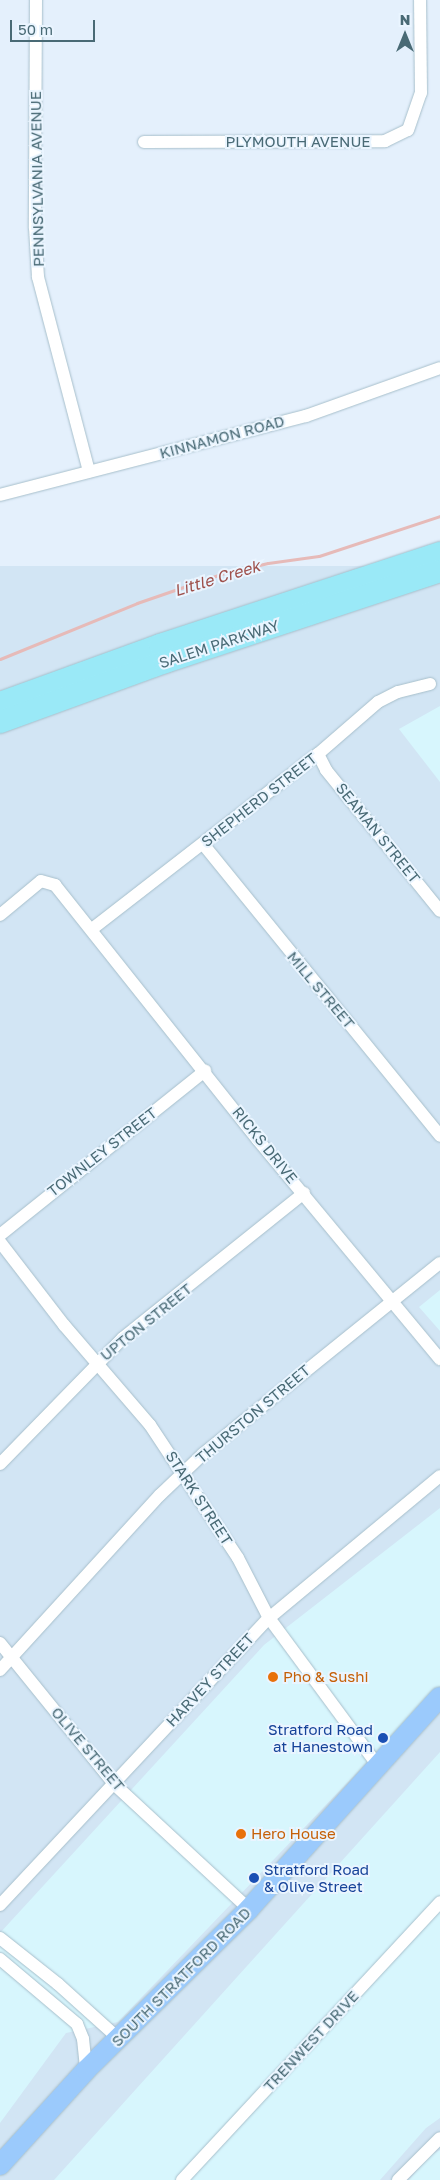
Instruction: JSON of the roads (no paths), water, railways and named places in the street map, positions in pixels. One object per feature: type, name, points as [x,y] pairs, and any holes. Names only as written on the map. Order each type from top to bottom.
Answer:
[{"type":"highway","name":"SALEM PARKWAY","points":[[0,703],[160,645],[440,553]]},
{"type":"highway","name":"SALEM PARKWAY","points":[[0,722],[165,662],[440,571]]},
{"type":"main road","name":"SOUTH STRATFORD ROAD","points":[[0,2165],[8,2147],[249,1909],[379,1767],[440,1697]]},
{"type":"street","name":"PENNSYLVANIA AVENUE","points":[[36,0],[35,228],[38,277],[89,471]]},
{"type":"street","name":"PLYMOUTH AVENUE","points":[[144,142],[386,141],[408,130],[421,93],[420,0]]},
{"type":"street","name":"KINNAMON ROAD","points":[[0,495],[306,416],[440,368]]},
{"type":"street","name":"SHEPHERD STREET","points":[[92,929],[318,754],[378,702],[398,692],[430,684]]},
{"type":"street","name":"SEAMAN STREET","points":[[318,754],[326,770],[440,911]]},
{"type":"street","name":"MILL STREET","points":[[203,844],[440,1136]]},
{"type":"street","name":"RICKS DRIVE","points":[[0,915],[41,881],[55,885],[440,1359]]},
{"type":"street","name":"TOWNLEY STREET","points":[[0,1235],[205,1071]]},
{"type":"street","name":"UPTON STREET","points":[[0,1464],[96,1363],[150,1314],[304,1193]]},
{"type":"street","name":"STARK STREET","points":[[0,1242],[96,1363],[150,1425],[238,1558],[269,1618],[379,1767]]},
{"type":"street","name":"THURSTON STREET","points":[[0,1670],[160,1495],[204,1454],[440,1263]]},
{"type":"street","name":"HARVEY STREET","points":[[0,1905],[269,1618],[440,1476]]},
{"type":"street","name":"OLIVE STREET","points":[[0,1643],[114,1784],[249,1909]]},
{"type":"street","name":"TRENWEST DRIVE","points":[[182,2180],[440,1902]]},
{"type":"street","points":[[0,1938],[58,1984],[119,2039]]},
{"type":"street","points":[[0,1959],[77,2024],[83,2039],[86,2070]]},
{"type":"street","points":[[398,2180],[440,2138]]},
{"type":"waterway","name":"Little Creek","points":[[0,659],[137,603],[221,574],[268,563],[319,556],[440,516]]},
{"type":"place","name":"Pho & Sushi","points":[[273,1677]]},
{"type":"place","name":"Stratford Road at Hanestown","points":[[383,1738]]},
{"type":"place","name":"Hero House","points":[[241,1834]]},
{"type":"place","name":"Stratford Road & Olive Street","points":[[254,1878]]}]
